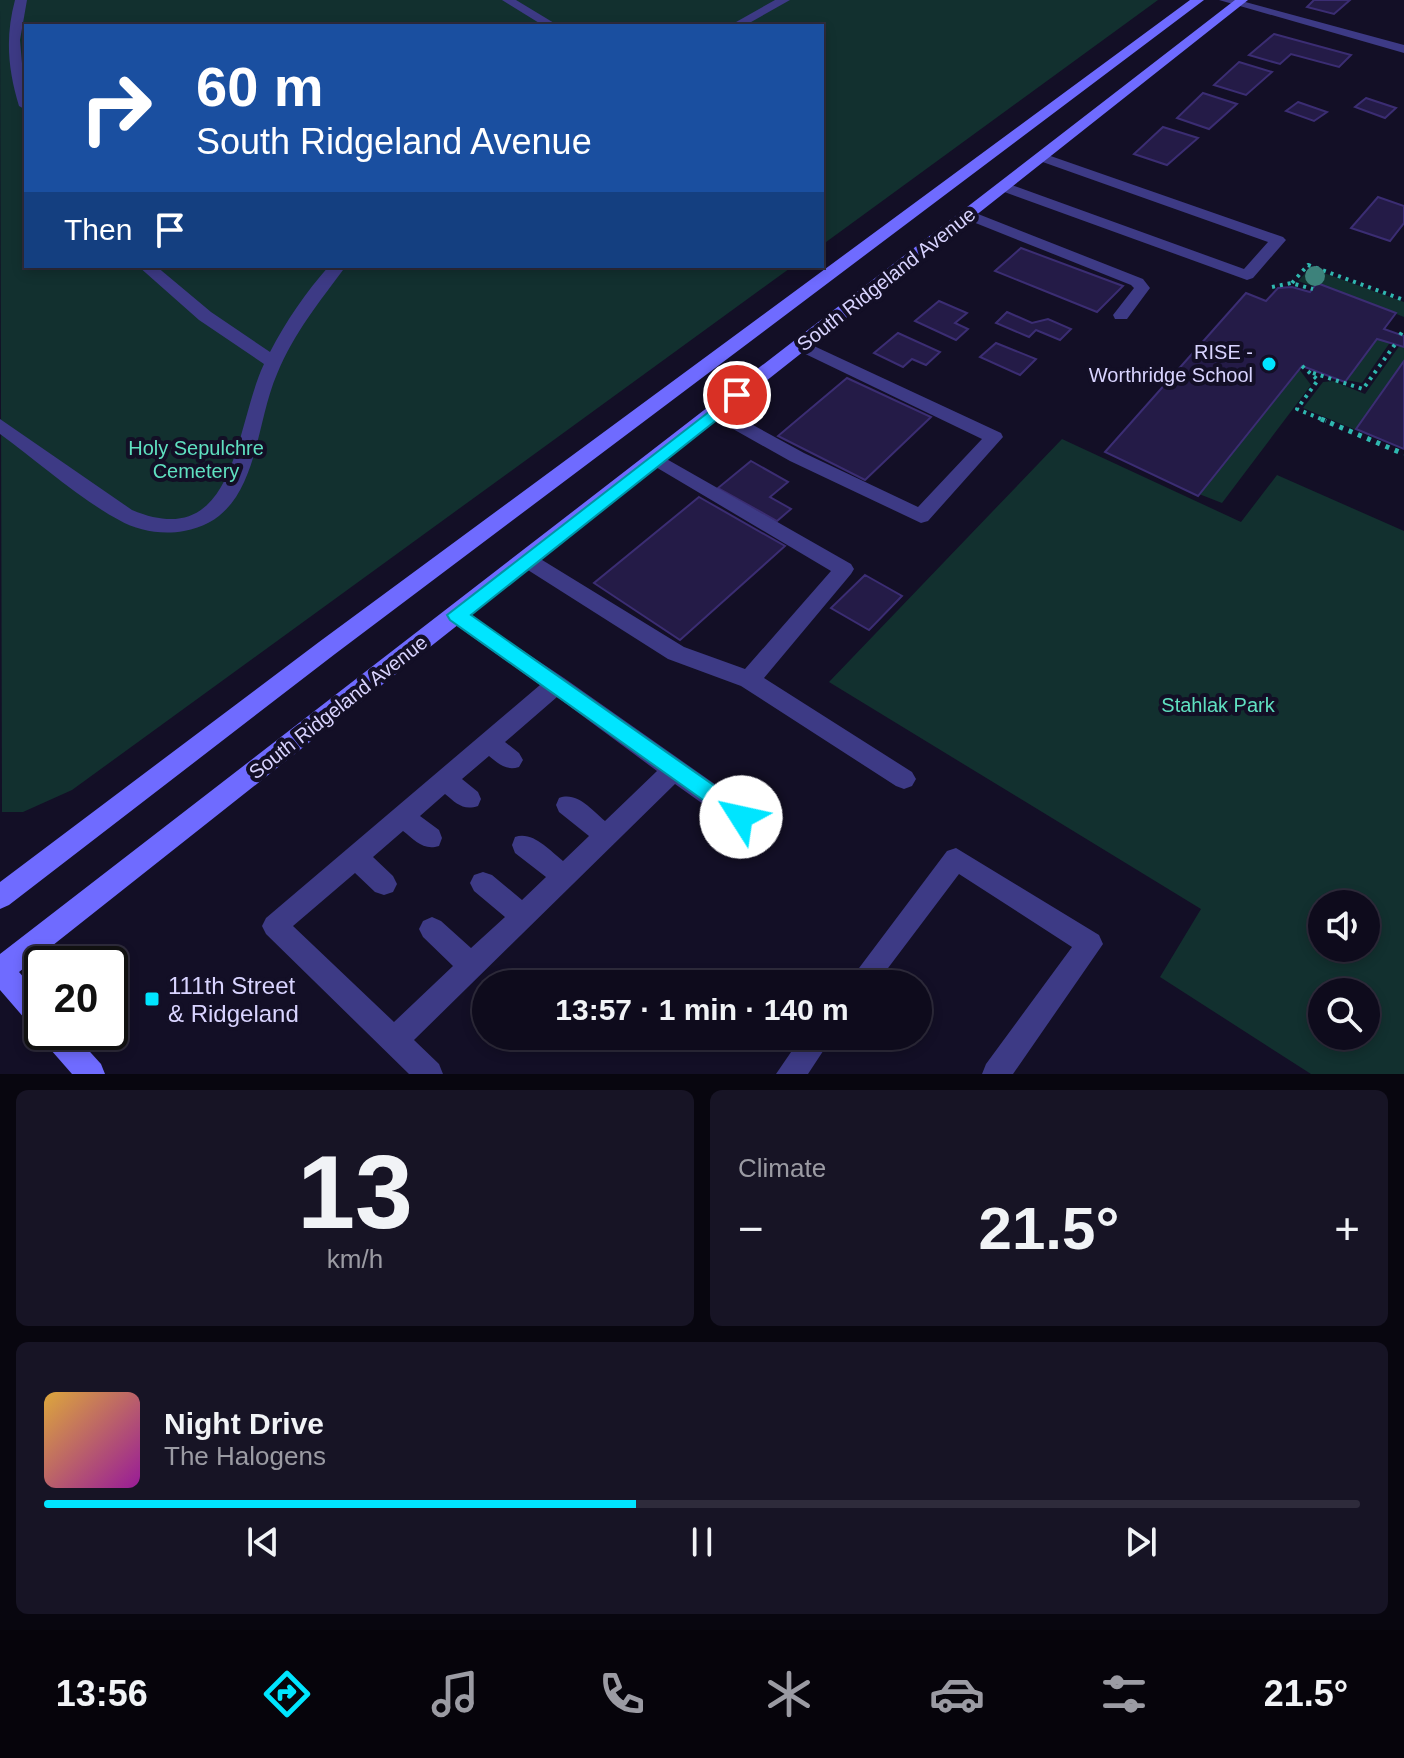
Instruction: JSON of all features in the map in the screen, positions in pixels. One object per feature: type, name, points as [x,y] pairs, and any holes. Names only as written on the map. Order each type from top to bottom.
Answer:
[{"type":"main road","name":"South Ridgeland Avenue","points":[[0,897],[339,639],[1198,0]]},
{"type":"main road","name":"South Ridgeland Avenue","points":[[0,970],[1004,187],[1235,1]]},
{"type":"main road","points":[[0,970],[24,997]]},
{"type":"main road","points":[[70,1050],[91,1074]]},
{"type":"street","points":[[21,0],[13,36],[18,80],[24,100]]},
{"type":"street","points":[[508,0],[550,24]]},
{"type":"street","points":[[739,24],[784,0]]},
{"type":"street","points":[[1235,1],[1404,49]]},
{"type":"street","points":[[1004,187],[1247,275],[1278,240],[1042,157]]},
{"type":"street","points":[[968,215],[1137,282],[1142,288],[1121,315]]},
{"type":"street","points":[[148,268],[205,316],[273,362]]},
{"type":"street","points":[[0,425],[125,515],[160,528],[180,527],[198,521],[229,495],[273,362],[287,333],[336,268]]},
{"type":"street","points":[[716,412],[797,457],[921,516],[994,437],[801,345]]},
{"type":"street","points":[[656,459],[844,569],[749,680]]},
{"type":"street","points":[[527,560],[676,653],[749,680],[904,779]]},
{"type":"street","points":[[457,615],[764,833]]},
{"type":"street","points":[[429,1074],[275,926],[556,684]]},
{"type":"street","points":[[488,742],[511,760]]},
{"type":"street","points":[[394,1041],[674,770]]},
{"type":"street","points":[[445,780],[469,799]]},
{"type":"street","points":[[568,805],[606,836]]},
{"type":"street","points":[[403,816],[430,838]]},
{"type":"street","points":[[524,845],[564,877]]},
{"type":"street","points":[[355,857],[384,884]]},
{"type":"street","points":[[871,970],[956,859],[1090,944],[996,1074]]},
{"type":"street","points":[[483,883],[523,916]]},
{"type":"street","points":[[432,929],[471,966]]},
{"type":"street","points":[[790,1074],[808,1050]]},
{"type":"path","points":[[1292,283],[1308,265],[1404,300]]},
{"type":"path","points":[[1267,290],[1277,284],[1292,283],[1313,289]]},
{"type":"path","points":[[1400,335],[1404,329]]},
{"type":"path","points":[[1308,371],[1363,389],[1396,343]]},
{"type":"path","points":[[1302,366],[1318,380],[1297,409],[1404,454]]},
{"type":"green space","name":"Holy Sepulchre Cemetery","points":[[0,0],[1158,0],[824,244],[824,24],[24,24],[24,268],[790,268],[72,790],[23,812],[2,812]]},
{"type":"green space","points":[[1310,268],[1404,302],[1404,317],[1318,283],[1315,287],[1298,281]]},
{"type":"green space","points":[[1377,339],[1391,341],[1362,383],[1346,380]]},
{"type":"green space","points":[[1400,345],[1404,347],[1404,361],[1357,429],[1404,450],[1303,408],[1323,382],[1333,381],[1365,394]]},
{"type":"green space","points":[[1299,369],[1311,385],[1222,503],[1199,494]]},
{"type":"green space","name":"Stahlak Park","points":[[1062,439],[1241,522],[1277,475],[1404,531],[1404,1074],[1311,1074],[1160,977],[1201,909],[829,682]]},
{"type":"building","points":[[1314,0],[1350,0],[1334,14],[1307,7]]},
{"type":"building","points":[[1274,34],[1351,55],[1339,67],[1291,54],[1280,64],[1249,55]]},
{"type":"building","points":[[1239,62],[1272,72],[1246,95],[1214,85]]},
{"type":"building","points":[[1203,93],[1237,104],[1209,129],[1177,118]]},
{"type":"building","points":[[1366,98],[1396,108],[1385,118],[1355,107]]},
{"type":"building","points":[[1298,102],[1327,112],[1314,121],[1286,111]]},
{"type":"building","points":[[1163,127],[1198,138],[1167,165],[1134,154]]},
{"type":"building","points":[[1378,197],[1404,206],[1404,223],[1390,241],[1351,228]]},
{"type":"building","points":[[1021,248],[1123,286],[1097,312],[995,271]]},
{"type":"building","points":[[1317,283],[1396,313],[1384,329],[1404,336],[1404,347],[1377,339],[1345,382],[1302,366],[1198,496],[1105,452],[1246,293],[1266,301],[1278,288],[1292,287],[1310,292]]},
{"type":"building","points":[[939,301],[967,313],[955,323],[968,329],[956,340],[915,321]]},
{"type":"building","points":[[1007,312],[1032,323],[1048,319],[1071,329],[1060,340],[1036,330],[1029,337],[996,323]]},
{"type":"building","points":[[898,333],[940,352],[926,365],[912,359],[903,367],[874,353]]},
{"type":"building","points":[[996,343],[1036,359],[1020,375],[980,357]]},
{"type":"building","points":[[1404,361],[1404,449],[1356,429]]},
{"type":"building","points":[[847,378],[931,417],[865,480],[778,436]]},
{"type":"building","points":[[751,461],[788,482],[770,497],[791,509],[777,521],[718,488]]},
{"type":"building","points":[[699,497],[785,546],[680,640],[594,583]]},
{"type":"building","points":[[865,575],[902,596],[869,630],[831,608]]},
{"type":"place","name":"RISE - Worthridge School","points":[[1269,364]]},
{"type":"place","name":"111th Street & Ridgeland","points":[[152,999]]},
{"type":"route","points":[[737,395],[457,615],[741,817]]}]
